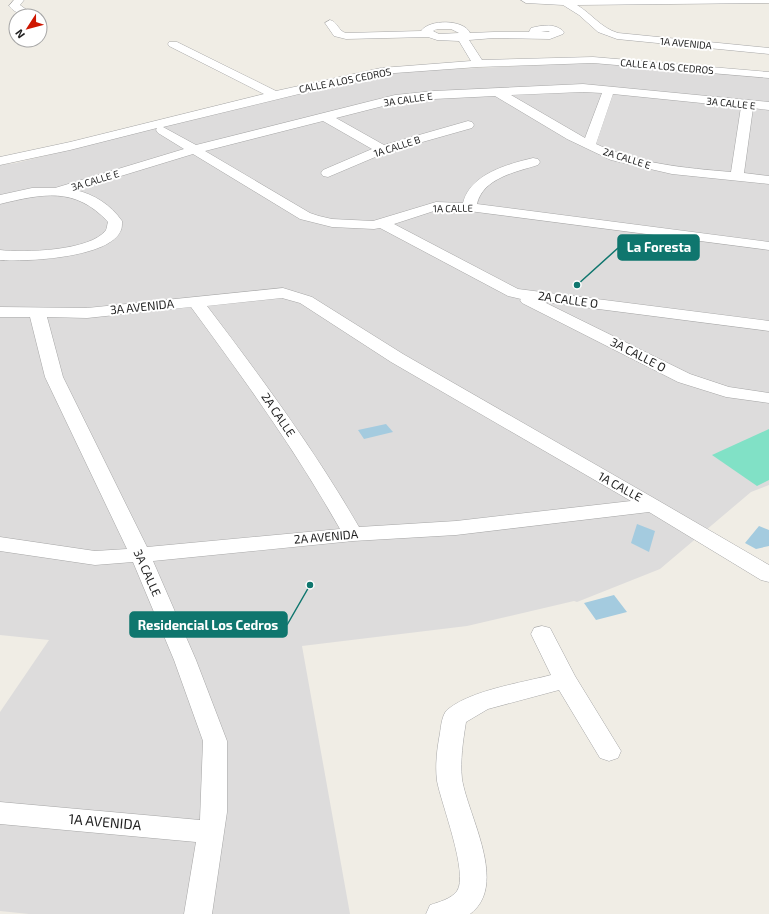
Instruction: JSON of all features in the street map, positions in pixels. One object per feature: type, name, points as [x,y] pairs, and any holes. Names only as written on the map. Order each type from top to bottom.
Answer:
[{"type":"street","points":[[17,8],[14,6],[19,0]]},
{"type":"street","points":[[526,0],[566,2],[769,0]]},
{"type":"street","points":[[566,2],[585,15],[600,2]]},
{"type":"street","name":"1A AVENIDA","points":[[585,15],[603,32],[617,36],[769,51]]},
{"type":"street","points":[[330,24],[338,34],[342,35],[428,34],[437,37],[539,36]]},
{"type":"street","points":[[457,37],[473,65]]},
{"type":"street","points":[[173,44],[275,95]]},
{"type":"street","name":"CALLE A LOS CEDROS","points":[[0,161],[70,146],[275,95],[381,71],[473,65],[593,60],[769,75]]},
{"type":"street","name":"3A CALLE E","points":[[58,191],[196,149],[395,99],[434,95],[583,88],[769,106]]},
{"type":"street","points":[[590,145],[609,90]]},
{"type":"street","name":"2A CALLE E","points":[[499,93],[590,145],[615,156],[638,163],[665,168],[769,180]]},
{"type":"street","points":[[737,176],[748,104]]},
{"type":"street","points":[[324,116],[382,149]]},
{"type":"street","name":"1A CALLE B","points":[[328,173],[382,149],[468,125]]},
{"type":"street","name":"1A CALLE","points":[[162,130],[196,149],[305,216],[316,220],[366,226],[382,223],[436,206],[470,207],[769,246]]},
{"type":"street","points":[[470,207],[473,193],[484,183],[493,177],[533,162]]},
{"type":"street","points":[[0,200],[10,196],[58,191],[88,198],[105,209],[115,221],[114,230],[105,239],[86,247],[65,252],[32,255],[0,255]]},
{"type":"street","name":"2A CALLE O","points":[[382,223],[514,293],[769,326]]},
{"type":"street","name":"1A CALLE","points":[[283,293],[306,300],[397,358],[520,430],[763,567]]},
{"type":"street","name":"3A AVENIDA","points":[[0,312],[87,313],[283,293]]},
{"type":"street","name":"3A CALLE O","points":[[514,293],[684,378],[710,388],[746,397],[769,398]]},
{"type":"street","name":"2A CALLE","points":[[195,302],[266,396],[327,488],[353,534]]},
{"type":"street","name":"3A CALLE","points":[[37,312],[54,377],[140,555],[185,660],[215,741],[214,812],[198,914]]},
{"type":"street","name":"2A AVENIDA","points":[[0,544],[95,558],[353,534],[456,528],[652,505]]},
{"type":"street","points":[[542,634],[565,680],[609,751]]},
{"type":"street","points":[[440,914],[450,912],[469,897],[474,874],[450,781],[449,745],[455,717],[481,702],[565,680]]},
{"type":"street","name":"1A AVENIDA","points":[[0,813],[211,832]]},
{"type":"shaded area","points":[[584,63],[634,65],[769,77],[769,485],[751,492],[660,569],[577,602],[574,601],[467,626],[302,646],[350,914],[29,914],[0,911],[0,712],[49,640],[0,635],[0,165],[16,163],[354,79],[392,72]]},
{"type":"green space","points":[[769,429],[769,480],[757,486],[712,455]]},
{"type":"water","points":[[386,424],[393,432],[364,439],[358,430]]},
{"type":"water","points":[[637,524],[655,531],[649,552],[631,543]]},
{"type":"water","points":[[759,526],[769,530],[769,546],[756,549],[745,543]]},
{"type":"water","points":[[614,595],[627,612],[596,620],[584,603]]},
{"type":"place","name":"La Foresta","points":[[577,285]]},
{"type":"place","name":"Residencial Los Cedros","points":[[310,585]]}]
